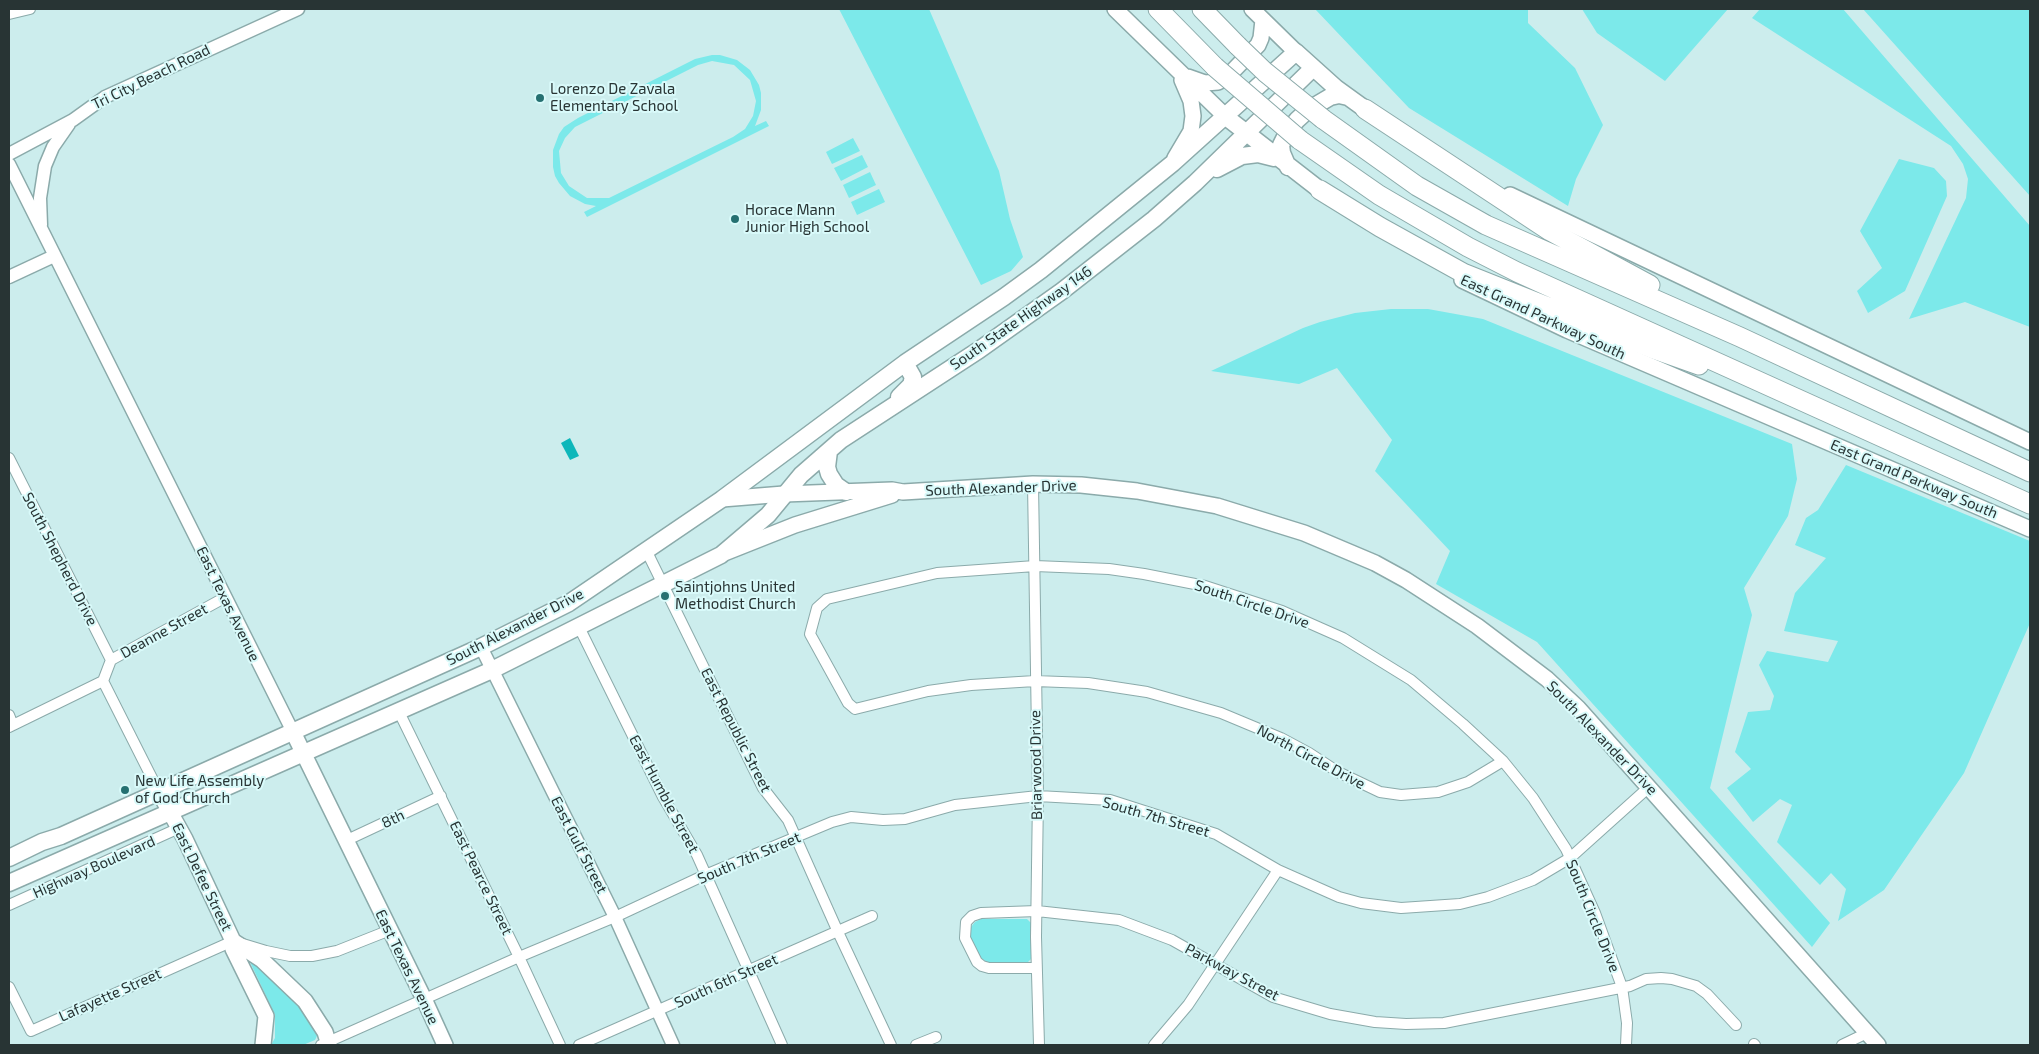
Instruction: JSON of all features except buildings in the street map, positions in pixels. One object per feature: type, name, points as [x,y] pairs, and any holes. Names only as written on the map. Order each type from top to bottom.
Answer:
[{"type":"highway","name":"East Grand Parkway South","points":[[1158,9],[1215,67],[1300,140],[1372,191],[1468,247],[1517,272],[2030,504]]},
{"type":"highway","points":[[1202,9],[1265,72],[1323,120],[1417,186],[1460,212],[1511,237],[1740,337],[2030,472]]},
{"type":"highway","points":[[1364,109],[1550,231],[1740,337]]},
{"type":"highway","points":[[1320,190],[1387,231],[1463,273],[1706,368],[1766,383]]},
{"type":"main road","name":"East Grand Parkway South","points":[[1115,9],[1178,72],[1246,134],[1378,231],[1478,289],[1568,330],[2030,529]]},
{"type":"main road","points":[[1252,9],[1313,68],[1364,109],[1525,204],[2030,442]]},
{"type":"main road","points":[[1178,72],[1205,84],[1218,82],[1230,74],[1258,45],[1261,38],[1263,20]]},
{"type":"main road","name":"South State Highway 146","points":[[722,499],[905,363],[1034,276],[1173,163],[1296,52]]},
{"type":"main road","name":"South State Highway 146","points":[[721,555],[768,515],[801,475],[841,440],[979,350],[1062,291],[1154,219],[1195,184],[1313,68]]},
{"type":"main road","points":[[1173,163],[1190,131],[1193,116],[1191,101],[1178,72]]},
{"type":"main road","points":[[1284,163],[1282,145],[1288,131],[1297,120],[1308,110],[1330,97],[1339,95],[1348,97]]},
{"type":"main road","points":[[1195,184],[1231,160],[1242,156],[1258,154],[1284,163]]},
{"type":"main road","points":[[885,411],[911,385],[913,377],[905,363]]},
{"type":"main road","points":[[829,451],[827,467],[836,485],[846,492]]},
{"type":"main road","name":"South Alexander Drive","points":[[9,883],[492,670],[721,555],[795,525],[903,492],[1033,484],[1081,485],[1137,491],[1218,506],[1304,533],[1375,563],[1457,612],[1547,679],[1578,708],[1878,1045]]},
{"type":"main road","name":"South Alexander Drive","points":[[9,858],[481,647],[569,603],[722,499],[784,494],[892,490],[903,492]]},
{"type":"main road","name":"East Texas Avenue","points":[[293,732],[445,1045]]},
{"type":"main road","name":"East Defee Street","points":[[159,792],[179,828],[233,941],[262,960],[304,1001],[325,1032],[326,1044]]},
{"type":"main road","points":[[61,836],[70,857]]},
{"type":"main road","points":[[233,941],[233,950],[266,1016],[263,1045]]},
{"type":"street","points":[[9,14],[30,9]]},
{"type":"street","name":"Tri City Beach Road","points":[[9,154],[72,120],[105,97],[298,9]]},
{"type":"street","points":[[41,230],[40,198],[44,166],[53,147],[72,120]]},
{"type":"street","name":"East Texas Avenue","points":[[9,164],[224,598],[293,732]]},
{"type":"street","points":[[9,277],[54,256]]},
{"type":"street","name":"South Shepherd Drive","points":[[9,458],[111,660]]},
{"type":"street","name":"Briarwood Drive","points":[[1033,484],[1038,796],[1036,968],[1038,1045]]},
{"type":"street","name":"East Republic Street","points":[[646,550],[763,788],[788,820],[797,838],[838,932],[891,1045]]},
{"type":"street","name":"South Circle Drive","points":[[835,680],[810,634],[818,608],[827,599],[937,573],[1035,566],[1108,569],[1205,586],[1282,611],[1343,638],[1411,680],[1463,724],[1503,761],[1532,798],[1570,858],[1595,913],[1622,987],[1627,1024],[1626,1045]]},
{"type":"street","name":"Deanne Street","points":[[103,681],[111,660],[224,598]]},
{"type":"street","name":"East Humble Street","points":[[579,627],[663,797],[697,856],[782,1045]]},
{"type":"street","name":"East Gulf Street","points":[[481,647],[615,917],[673,1045]]},
{"type":"street","name":"North Circle Drive","points":[[835,680],[848,703],[855,709],[928,691],[971,685],[1035,681],[1088,683],[1147,692],[1221,713],[1281,738],[1338,772],[1380,792],[1401,796],[1438,792],[1468,782],[1503,761]]},
{"type":"street","points":[[10,722],[103,681],[159,792]]},
{"type":"street","name":"East Pearce Street","points":[[398,712],[441,796],[560,1045]]},
{"type":"street","name":"South 7th Street","points":[[326,1044],[615,917],[705,875],[832,822],[852,817],[883,820],[905,819],[955,806],[1038,796],[1110,800],[1216,834],[1278,870],[1339,898],[1376,905],[1409,907],[1460,904],[1488,897],[1533,880],[1570,858],[1649,786]]},
{"type":"street","name":"8th","points":[[345,841],[441,796]]},
{"type":"street","name":"Highway Boulevard","points":[[9,905],[179,828]]},
{"type":"street","points":[[1154,1045],[1188,1005],[1278,870]]},
{"type":"street","name":"Parkway Street","points":[[1036,968],[989,968],[982,966],[977,962],[965,938],[966,922],[972,916],[981,913],[1037,911],[1119,920],[1172,940],[1196,952],[1215,966],[1273,997],[1330,1014],[1375,1022],[1444,1023],[1630,986],[1646,979],[1666,979],[1685,982],[1708,994],[1736,1025]]},
{"type":"street","name":"South 6th Street","points":[[580,1045],[872,916]]},
{"type":"street","points":[[233,941],[290,956],[312,956],[337,951],[390,930]]},
{"type":"street","name":"Lafayette Street","points":[[9,987],[31,1030],[233,941]]},
{"type":"street","points":[[1842,1045],[1867,1032]]},
{"type":"street","points":[[916,1045],[936,1037]]},
{"type":"shaded area","points":[[839,9],[929,9],[999,171],[1010,219],[1023,257],[1011,271],[981,285]]},
{"type":"shaded area","points":[[1315,9],[1528,9],[1528,23],[1575,68],[1603,125],[1576,179],[1568,206],[1409,108]]},
{"type":"shaded area","points":[[1582,9],[1728,9],[1665,81],[1597,33]]},
{"type":"shaded area","points":[[1760,9],[1843,9],[2030,226],[2030,327],[1965,302],[1909,319],[1966,198],[1968,179],[1963,164],[1951,146],[1752,18]]},
{"type":"shaded area","points":[[1863,9],[2030,9],[2030,196]]},
{"type":"shaded area","points":[[720,55],[737,60],[750,70],[759,85],[761,93],[761,110],[755,126],[766,121],[769,126],[587,217],[584,212],[596,206],[585,204],[570,196],[555,176],[553,150],[559,134],[564,127],[578,118],[695,59]],"holes":[[[712,61],[734,65],[750,80],[756,101],[753,116],[745,129],[733,137],[609,198],[587,198],[569,186],[561,173],[559,151],[565,138],[575,127],[698,65]]]},
{"type":"shaded area","points":[[853,138],[860,151],[832,164],[826,152]]},
{"type":"shaded area","points":[[862,155],[868,167],[841,181],[834,168]]},
{"type":"shaded area","points":[[1899,159],[1934,168],[1946,181],[1947,196],[1905,291],[1868,313],[1857,291],[1882,268],[1860,231]]},
{"type":"shaded area","points":[[870,172],[876,185],[849,198],[843,185]]},
{"type":"shaded area","points":[[879,189],[885,202],[857,215],[851,202]]},
{"type":"shaded area","points":[[1391,309],[1428,309],[1483,319],[1792,444],[1797,479],[1788,516],[1744,588],[1752,615],[1710,788],[1830,923],[1812,947],[1537,642],[1436,584],[1450,551],[1375,471],[1392,440],[1337,368],[1299,384],[1211,371],[1320,322],[1355,313]]},
{"type":"shaded area","points":[[570,438],[579,456],[570,460],[561,443]]},
{"type":"shaded area","points":[[1846,465],[2030,541],[2030,623],[1964,773],[1884,890],[1838,921],[1846,889],[1831,873],[1820,885],[1777,842],[1792,805],[1780,799],[1753,822],[1727,788],[1751,769],[1735,752],[1748,712],[1770,710],[1774,696],[1759,665],[1767,651],[1828,662],[1838,641],[1784,631],[1795,593],[1826,558],[1795,545],[1806,518],[1818,510]]},
{"type":"shaded area","points":[[981,919],[1027,919],[1031,923],[1031,959],[1027,963],[987,962],[981,958],[969,935],[971,927]]},
{"type":"shaded area","points":[[250,962],[256,962],[299,1006],[318,1034],[315,1040],[303,1045],[271,1045],[275,1038],[275,1015]]},
{"type":"place","name":"Lorenzo De Zavala Elementary School","points":[[540,98]]},
{"type":"place","name":"Horace Mann Junior High School","points":[[735,219]]},
{"type":"place","name":"Saintjohns United Methodist Church","points":[[665,596]]},
{"type":"place","name":"New Life Assembly of God Church","points":[[125,790]]}]
